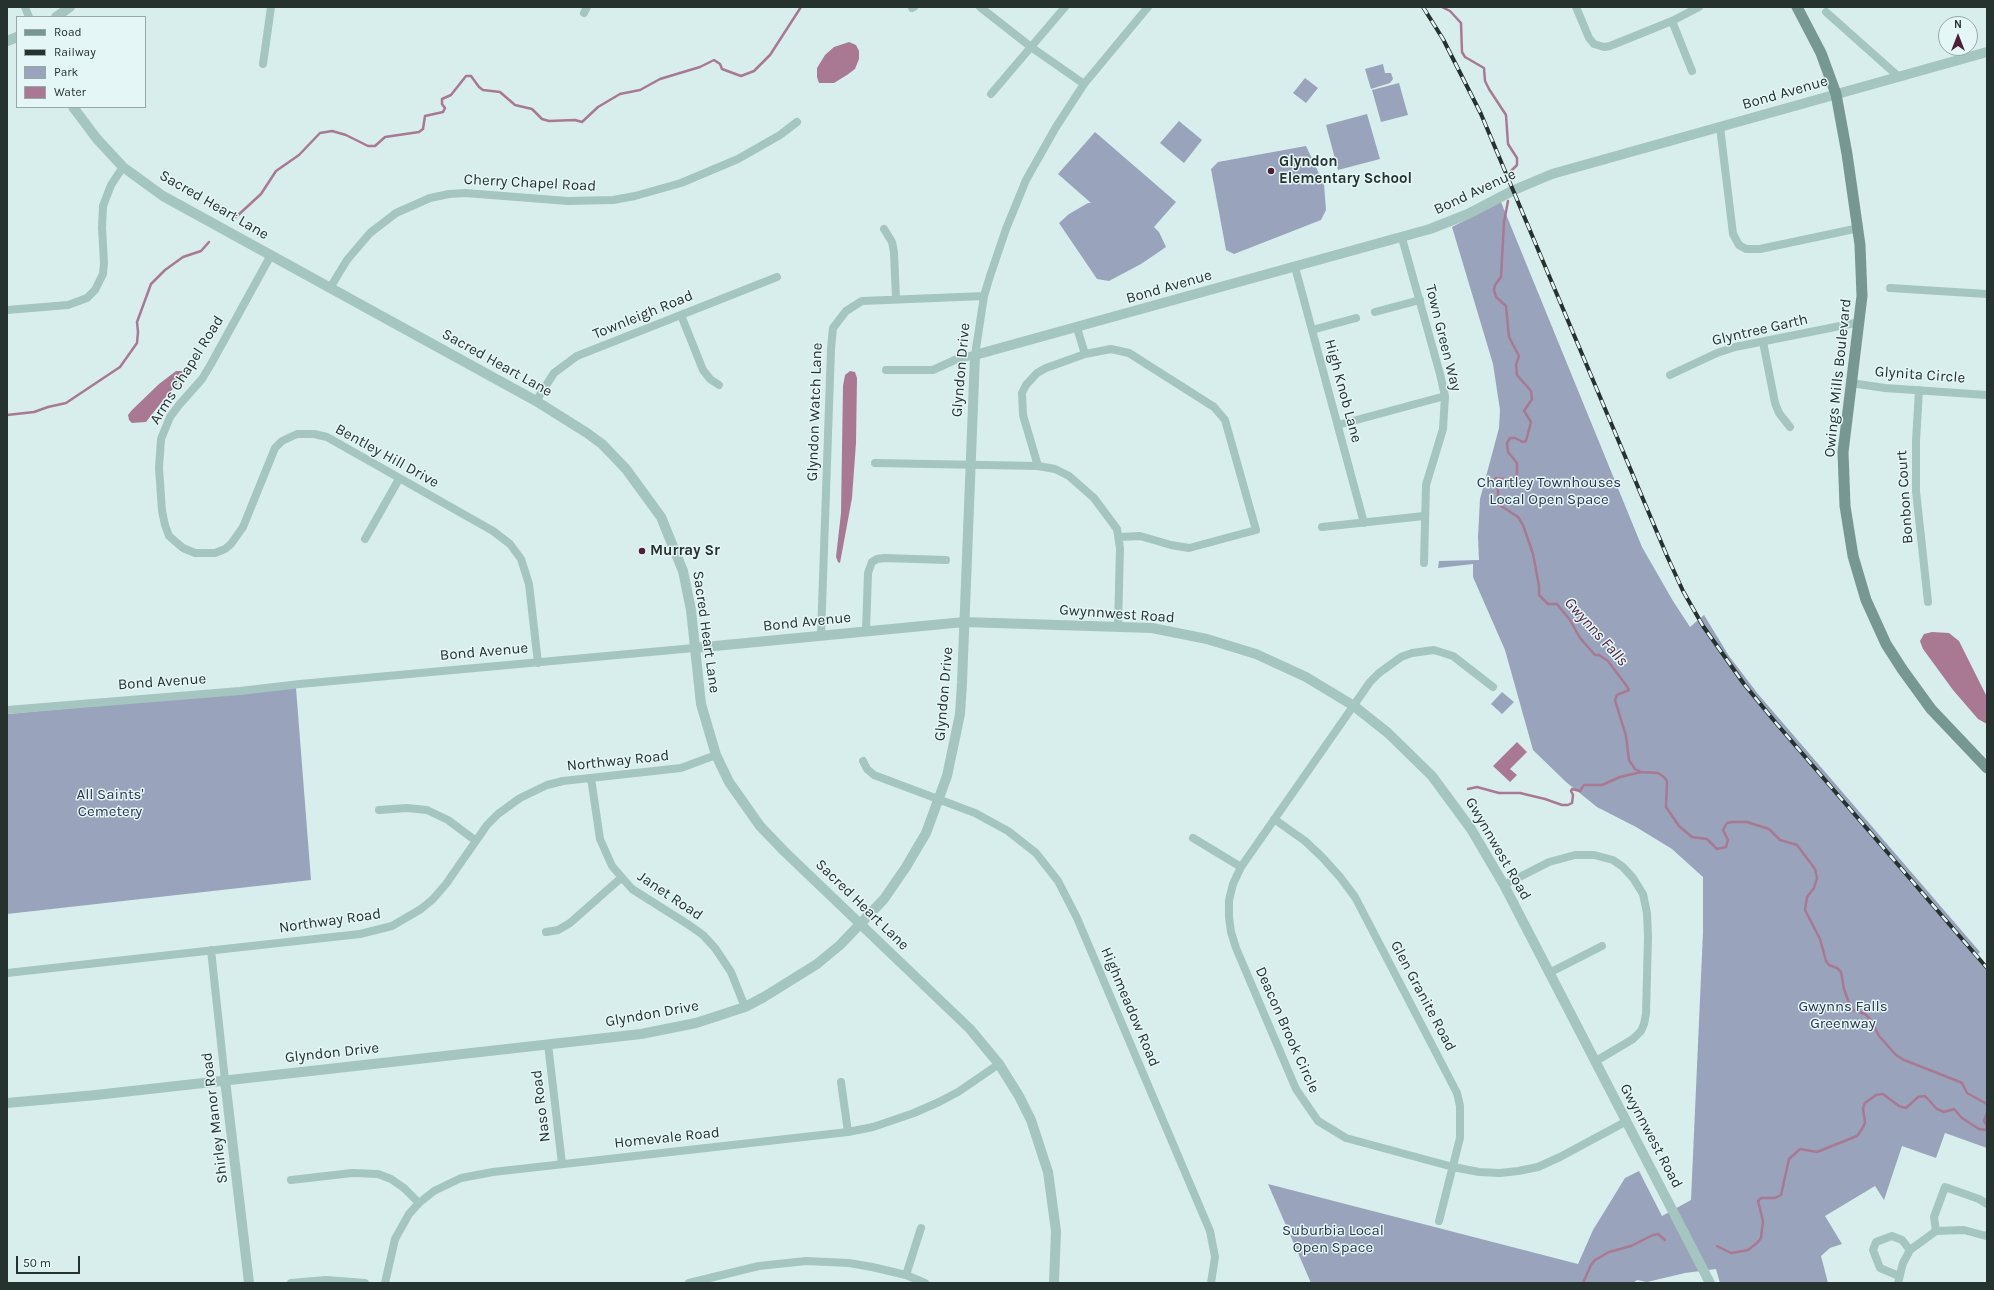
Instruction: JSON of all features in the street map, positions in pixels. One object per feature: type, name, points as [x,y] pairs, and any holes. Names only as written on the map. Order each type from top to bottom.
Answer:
[{"type":"main road","name":"Owings Mills Boulevard","points":[[1797,7],[1821,53],[1836,94],[1859,228],[1862,271],[1860,322],[1845,429],[1843,488],[1848,529],[1855,562],[1866,600],[1886,644],[1917,692],[1949,729],[1987,768]]},
{"type":"street","points":[[57,16],[70,7]]},
{"type":"street","points":[[263,64],[270,7]]},
{"type":"street","points":[[980,7],[1031,47],[1084,84]]},
{"type":"street","points":[[991,94],[1065,7]]},
{"type":"street","name":"Glyndon Drive","points":[[7,1103],[669,1030],[745,1007],[792,981],[817,964],[861,924],[884,899],[906,867],[926,833],[939,800],[953,754],[960,714],[975,355],[984,296],[1006,229],[1026,180],[1056,127],[1084,84],[1148,7]]},
{"type":"street","points":[[1576,7],[1589,38],[1598,47],[1610,46],[1672,21],[1699,7]]},
{"type":"street","points":[[1826,12],[1899,77]]},
{"type":"street","points":[[1672,21],[1692,72]]},
{"type":"street","name":"Bond Avenue","points":[[975,355],[1402,238],[1457,219],[1539,179],[1987,52]]},
{"type":"street","name":"Sacred Heart Lane","points":[[75,108],[97,139],[123,167],[163,196],[536,401],[574,424],[602,444],[626,469],[647,495],[666,530],[683,571],[691,610],[701,704],[716,755],[729,782],[760,826],[970,1029],[999,1064],[1019,1096],[1031,1120],[1048,1172],[1056,1231],[1054,1283]]},
{"type":"street","name":"Cherry Chapel Road","points":[[330,288],[347,260],[370,232],[396,213],[424,200],[449,194],[465,193],[568,201],[613,200],[635,196],[681,182],[738,159],[780,135],[798,122]]},
{"type":"street","points":[[1720,127],[1733,234],[1739,245],[1746,249],[1760,249],[1859,228]]},
{"type":"street","points":[[7,310],[68,305],[87,298],[95,290],[103,274],[103,206],[111,185],[123,167]]},
{"type":"street","points":[[884,229],[892,242],[894,252],[896,299]]},
{"type":"street","name":"Town Green Way","points":[[1402,238],[1420,300],[1444,396],[1443,429],[1428,474],[1424,516],[1424,563]]},
{"type":"street","name":"Arms Chapel Road","points":[[183,548],[170,536],[165,525],[159,468],[161,439],[174,411],[202,379],[211,364],[271,255]]},
{"type":"street","name":"High Knob Lane","points":[[1295,267],[1364,523]]},
{"type":"street","name":"Townleigh Road","points":[[536,401],[554,373],[571,360],[777,277]]},
{"type":"street","points":[[1890,288],[1987,294]]},
{"type":"street","name":"Glyndon Watch Lane","points":[[822,635],[831,338],[838,319],[853,305],[862,301],[984,296]]},
{"type":"street","points":[[1375,312],[1420,300]]},
{"type":"street","points":[[681,315],[703,370],[710,379],[719,385]]},
{"type":"street","points":[[1312,330],[1356,318]]},
{"type":"street","name":"Glyntree Garth","points":[[1670,375],[1717,353],[1735,347],[1860,322]]},
{"type":"street","points":[[1077,328],[1085,354]]},
{"type":"street","points":[[1763,342],[1775,403],[1784,421],[1790,427]]},
{"type":"street","points":[[1038,466],[1023,415],[1022,393],[1026,385],[1037,373],[1046,368],[1085,354],[1111,349],[1129,353],[1214,407],[1225,420],[1256,530],[1189,548],[1176,547],[1140,536],[1119,537]]},
{"type":"street","points":[[886,370],[933,370],[957,359],[975,355]]},
{"type":"street","name":"Glynita Circle","points":[[1851,383],[1885,388],[1987,394]]},
{"type":"street","name":"Bonbon Court","points":[[1919,390],[1915,472],[1928,602]]},
{"type":"street","points":[[1338,425],[1444,396]]},
{"type":"street","name":"Bentley Hill Drive","points":[[183,548],[195,553],[206,554],[215,553],[232,544],[243,527],[275,448],[282,441],[297,434],[314,434],[327,437],[493,530],[513,547],[523,564],[529,584],[538,663]]},
{"type":"street","points":[[874,463],[1038,466],[1055,469],[1076,481],[1094,498],[1113,522],[1119,537],[1118,626]]},
{"type":"street","points":[[365,539],[399,478]]},
{"type":"street","points":[[1322,527],[1424,516]]},
{"type":"street","points":[[866,631],[868,573],[872,562],[877,559],[884,558],[946,560]]},
{"type":"street","name":"Bond Avenue","points":[[7,710],[240,691],[300,684],[538,663],[964,622]]},
{"type":"street","name":"Gwynnwest Road","points":[[964,622],[1152,628],[1183,633],[1237,647],[1306,677],[1354,706],[1388,733],[1432,776],[1471,828],[1504,885],[1710,1283]]},
{"type":"street","name":"Deacon Brook Circle","points":[[1493,687],[1453,656],[1434,650],[1401,657],[1390,664],[1370,682],[1241,867],[1233,884],[1229,900],[1228,917],[1231,932],[1296,1089],[1307,1108],[1318,1121],[1346,1138],[1453,1167],[1479,1172],[1500,1173],[1538,1167],[1560,1157],[1626,1121]]},
{"type":"street","name":"Northway Road","points":[[7,973],[360,934],[392,926],[421,909],[433,899],[446,884],[476,841],[498,814],[520,798],[547,786],[563,781],[681,768],[716,755]]},
{"type":"street","name":"Highmeadow Road","points":[[863,761],[874,775],[975,814],[1008,830],[1036,853],[1058,881],[1077,918],[1210,1231],[1215,1257],[1211,1283]]},
{"type":"street","name":"Janet Road","points":[[591,778],[600,839],[612,866],[621,878],[649,901],[704,936],[724,960],[745,1007]]},
{"type":"street","points":[[379,810],[407,808],[427,810],[448,820],[476,841]]},
{"type":"street","name":"Glen Granite Road","points":[[1274,819],[1305,841],[1322,857],[1355,897],[1452,1080],[1460,1106],[1460,1138],[1439,1221]]},
{"type":"street","points":[[1193,838],[1241,867]]},
{"type":"street","points":[[1504,885],[1549,862],[1575,855],[1594,855],[1613,860],[1623,867],[1634,878],[1643,894],[1647,913],[1648,937],[1646,1014],[1644,1024],[1641,1031],[1633,1039],[1596,1062]]},
{"type":"street","points":[[546,932],[558,930],[570,923],[621,878]]},
{"type":"street","points":[[1549,973],[1602,946]]},
{"type":"street","name":"Shirley Manor Road","points":[[211,950],[249,1283]]},
{"type":"street","name":"Naso Road","points":[[548,1044],[562,1164]]},
{"type":"street","name":"Homevale Road","points":[[385,1283],[395,1239],[409,1214],[418,1203],[449,1183],[475,1174],[848,1132],[894,1120],[939,1102],[958,1092],[999,1064]]},
{"type":"street","points":[[841,1082],[848,1132]]},
{"type":"street","points":[[291,1180],[352,1173],[378,1174],[391,1179],[404,1188],[418,1203]]},
{"type":"street","points":[[1936,1232],[1934,1217],[1945,1187],[1979,1199],[1987,1204]]},
{"type":"street","points":[[906,1275],[921,1228]]},
{"type":"street","points":[[1910,1250],[1902,1240],[1892,1236],[1876,1242],[1873,1250],[1880,1268],[1898,1280],[1910,1250],[1936,1232],[1964,1230],[1987,1235]]},
{"type":"street","points":[[689,1283],[758,1266],[806,1261],[849,1263],[906,1275],[925,1283]]},
{"type":"street","name":"Gwynnwest Road","points":[[1702,1267],[1702,1283]]},
{"type":"street","points":[[291,1283],[326,1280],[366,1283]]},
{"type":"green space","points":[[1383,64],[1385,73],[1391,73],[1393,79],[1390,83],[1371,89],[1365,69]]},
{"type":"green space","points":[[1305,78],[1318,88],[1306,103],[1293,93]]},
{"type":"green space","points":[[1399,83],[1408,115],[1381,122],[1372,90]]},
{"type":"green space","points":[[1367,114],[1380,159],[1338,170],[1326,125]]},
{"type":"green space","points":[[1179,121],[1202,140],[1184,163],[1160,143]]},
{"type":"green space","points":[[1095,132],[1176,202],[1154,227],[1159,232],[1166,247],[1141,264],[1109,281],[1097,279],[1059,223],[1069,214],[1088,203],[1091,203],[1058,174]]},
{"type":"green space","points":[[1306,146],[1324,184],[1326,210],[1321,220],[1234,254],[1226,250],[1211,169],[1218,162]]},
{"type":"green space","name":"Gwynns Falls Greenway","points":[[1501,202],[1642,547],[1673,601],[1690,627],[1704,615],[1729,656],[1758,694],[1980,952],[1975,957],[1987,971],[1987,1148],[1945,1133],[1936,1158],[1902,1146],[1884,1200],[1875,1186],[1825,1216],[1842,1244],[1830,1248],[1821,1256],[1828,1283],[1720,1283],[1716,1269],[1685,1273],[1647,1282],[1637,1280],[1633,1283],[1311,1283],[1268,1184],[1578,1264],[1593,1230],[1625,1178],[1639,1171],[1662,1216],[1691,1200],[1703,932],[1703,877],[1672,849],[1636,827],[1597,807],[1566,782],[1533,750],[1505,650],[1473,577],[1473,564],[1438,568],[1439,561],[1479,560],[1478,537],[1480,499],[1499,428],[1500,410],[1493,364],[1452,227]]},
{"type":"green space","name":"All Saints' Cemetery","points":[[296,688],[311,880],[7,914],[7,714]]},
{"type":"green space","points":[[1502,692],[1514,702],[1502,714],[1491,704]]},
{"type":"water","points":[[849,42],[856,45],[859,51],[859,59],[855,69],[834,83],[819,83],[817,68],[825,55],[834,47]]},
{"type":"water","points":[[176,371],[183,371],[185,376],[168,394],[146,422],[132,423],[129,420],[128,415],[132,410],[159,384]]},
{"type":"water","points":[[850,371],[855,372],[857,378],[856,443],[852,498],[840,563],[836,557],[841,513],[843,386],[845,375]]},
{"type":"water","points":[[1932,632],[1949,633],[1959,641],[1987,697],[1987,724],[1978,719],[1953,690],[1923,649],[1920,641],[1924,634]]},
{"type":"water","points":[[1517,742],[1527,752],[1510,769],[1517,775],[1510,782],[1493,766]]},
{"type":"waterway","points":[[236,217],[261,194],[276,171],[299,155],[320,133],[332,131],[346,135],[368,146],[375,146],[385,137],[419,132],[423,129],[425,116],[443,112],[445,108],[442,104],[442,99],[451,95],[466,76],[471,76],[483,90],[500,92],[515,105],[532,109],[542,119],[549,121],[575,120],[582,122],[598,107],[620,94],[640,90],[660,79],[700,67],[714,60],[720,64],[722,69],[741,76],[754,71],[770,55],[801,7]]},
{"type":"waterway","name":"Gwynns Falls","points":[[1442,7],[1450,11],[1461,23],[1462,52],[1465,57],[1484,68],[1485,81],[1506,115],[1508,144],[1517,158],[1517,165],[1511,171]]},
{"type":"waterway","name":"Gwynns Falls","points":[[1508,201],[1504,222],[1501,277],[1495,285],[1494,290],[1496,297],[1506,306],[1509,337],[1519,356],[1516,365],[1517,375],[1531,391],[1532,399],[1524,411],[1531,422],[1526,441],[1523,442],[1515,438],[1510,438],[1507,443],[1508,452],[1517,463],[1517,476],[1510,480],[1496,478],[1493,481],[1498,490],[1498,504],[1518,517],[1523,525],[1533,554],[1539,586],[1539,595],[1548,604],[1557,604],[1570,620],[1580,638],[1595,655],[1599,655],[1608,661],[1626,685],[1629,690],[1617,695],[1615,700],[1626,736],[1629,760],[1635,769],[1641,772],[1658,773],[1664,777],[1667,781],[1666,807],[1679,826],[1692,837],[1707,839],[1717,849],[1726,847],[1728,840],[1723,830],[1727,823],[1732,822],[1747,822],[1769,829],[1780,840],[1797,845],[1815,869],[1817,878],[1814,888],[1807,897],[1805,910],[1820,939],[1826,961],[1829,965],[1837,968],[1841,972],[1844,989],[1850,1006],[1853,1010],[1865,1014],[1871,1020],[1879,1036],[1896,1055],[1904,1060],[1962,1083],[1967,1093],[1987,1104]]},
{"type":"waterway","points":[[7,415],[34,412],[66,403],[120,367],[137,343],[137,322],[151,284],[165,270],[183,257],[201,251],[209,242]]},
{"type":"waterway","points":[[1468,789],[1477,787],[1499,793],[1520,793],[1562,805],[1568,805],[1572,803],[1572,789],[1580,791],[1584,785],[1602,785],[1620,777],[1641,772]]},
{"type":"waterway","points":[[1717,1246],[1731,1253],[1748,1250],[1757,1243],[1761,1238],[1763,1221],[1758,1201],[1761,1198],[1775,1198],[1781,1195],[1789,1159],[1800,1149],[1817,1152],[1857,1136],[1865,1123],[1863,1108],[1865,1103],[1876,1095],[1883,1094],[1899,1106],[1906,1108],[1918,1097],[1925,1096],[1937,1109],[1944,1112],[1954,1109],[1962,1118],[1979,1129],[1986,1130],[1987,1128]]},
{"type":"waterway","points":[[1987,1113],[1984,1121],[1987,1126]]},
{"type":"waterway","points":[[1583,1283],[1591,1265],[1595,1260],[1609,1252],[1631,1246],[1653,1235],[1658,1234],[1665,1240]]},
{"type":"railway","points":[[1423,7],[1443,39],[1481,114],[1667,556],[1683,591],[1703,626],[1744,684],[1776,723],[1987,968]]},
{"type":"place","name":"Glyndon Elementary School","points":[[1271,171]]},
{"type":"place","name":"Murray Sr","points":[[642,551]]},
{"type":"park label","name":"Chartley Townhouses Local Open Space","points":[[1549,492]]},
{"type":"park label","name":"Suburbia Local Open Space","points":[[1333,1240]]}]
